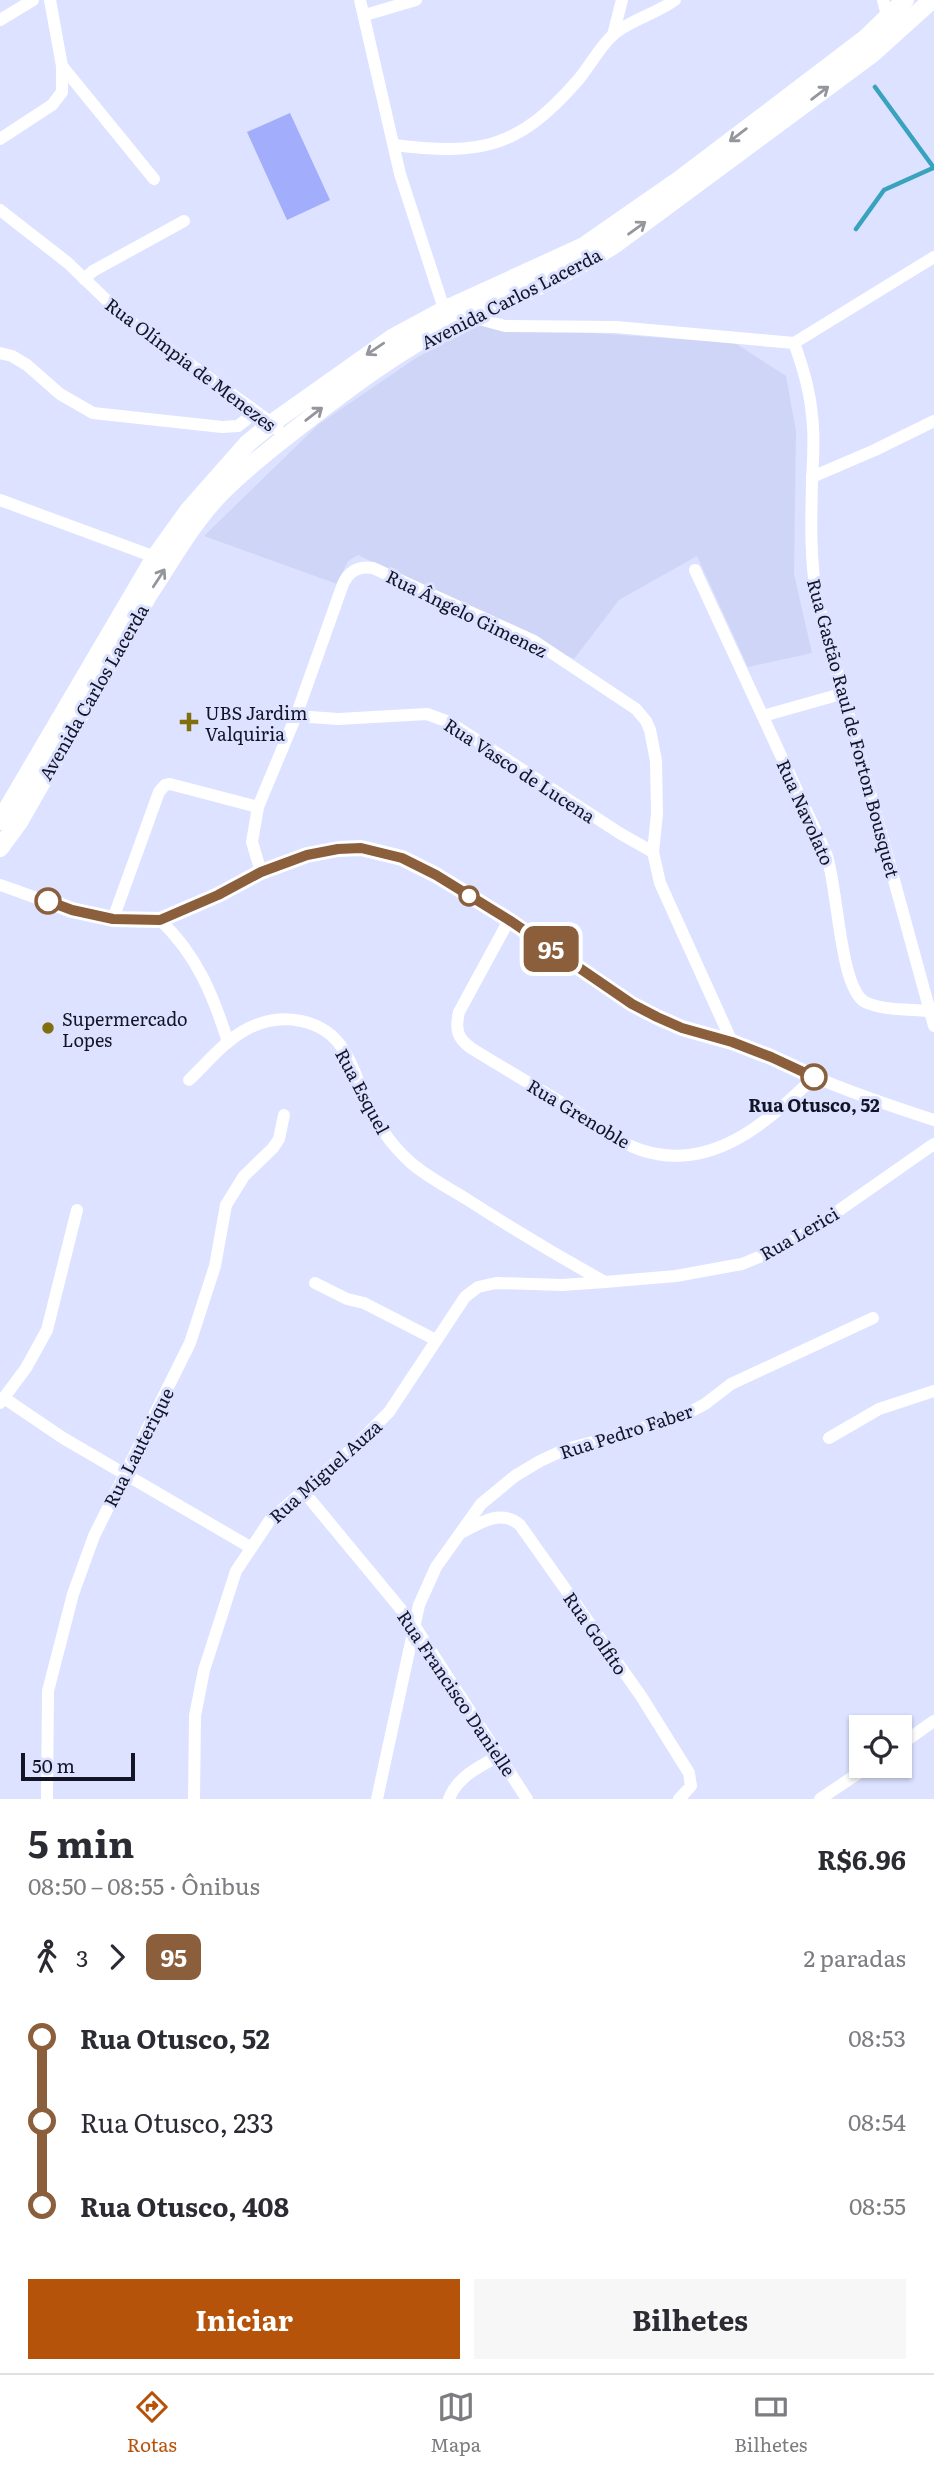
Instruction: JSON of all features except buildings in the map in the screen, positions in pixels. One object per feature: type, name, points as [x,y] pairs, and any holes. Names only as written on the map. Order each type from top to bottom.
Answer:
[{"type":"main road","name":"Avenida Carlos Lacerda","points":[[891,26],[905,0]]},
{"type":"main road","name":"Avenida Carlos Lacerda","points":[[0,821],[155,557],[219,474],[247,444],[377,348],[455,314],[584,246],[729,142],[866,38],[932,0]]},
{"type":"main road","name":"Avenida Carlos Lacerda","points":[[0,848],[19,821],[149,594],[192,529],[219,496],[285,438],[455,314]]},
{"type":"street","points":[[0,20],[33,0]]},
{"type":"street","points":[[0,139],[59,98],[63,86],[62,66],[50,0]]},
{"type":"street","points":[[360,0],[400,174],[455,314],[505,326],[616,327],[794,343],[934,257]]},
{"type":"street","points":[[365,15],[416,0]]},
{"type":"street","points":[[394,145],[472,149],[492,145],[531,126],[578,80],[613,34],[622,0]]},
{"type":"street","points":[[613,34],[675,0]]},
{"type":"street","points":[[883,0],[891,26]]},
{"type":"street","points":[[62,66],[154,179]]},
{"type":"street","name":"Rua Olímpia de Menezes","points":[[0,210],[45,244],[123,316],[272,423],[285,438]]},
{"type":"street","points":[[84,279],[93,271],[184,221]]},
{"type":"street","name":"Rua Gastão Raul de Forton Bousquet","points":[[794,343],[803,367],[812,416],[812,569],[817,599],[934,1026]]},
{"type":"street","points":[[0,353],[12,356],[27,365],[60,394],[93,413],[222,427],[238,426],[256,412]]},
{"type":"street","points":[[812,477],[934,421]]},
{"type":"street","points":[[0,500],[155,557]]},
{"type":"street","name":"Rua Ângelo Gimenez","points":[[296,716],[343,584],[350,572],[365,567],[373,568],[534,641],[636,709],[650,730],[656,761],[657,803],[653,852],[660,883],[732,1042]]},
{"type":"street","name":"Rua Navolato","points":[[695,570],[831,866],[845,961],[856,994],[866,1002],[882,1007],[929,1011]]},
{"type":"street","points":[[763,716],[841,694]]},
{"type":"street","name":"Rua Vasco de Lucena","points":[[296,716],[338,719],[434,715],[653,852]]},
{"type":"street","points":[[261,872],[252,842],[258,807],[296,716]]},
{"type":"street","points":[[113,919],[159,792],[165,785],[170,784],[258,807]]},
{"type":"street","points":[[0,885],[72,910],[113,919],[160,920],[218,895],[261,872],[307,855],[361,848],[402,858],[436,875],[509,920],[640,1008],[682,1028],[732,1042],[814,1077],[934,1120]]},
{"type":"street","points":[[160,920],[185,946],[197,964],[216,1003],[229,1042]]},
{"type":"street","name":"Rua Grenoble","points":[[509,920],[459,1012],[459,1036],[471,1048],[611,1136],[641,1150],[668,1156],[690,1157],[708,1153],[751,1132],[814,1077]]},
{"type":"street","name":"Rua Esquel","points":[[189,1080],[248,1028],[280,1020],[307,1022],[325,1029],[344,1051],[377,1124],[396,1149],[416,1167],[526,1237],[605,1282]]},
{"type":"street","name":"Rua Lauterique","points":[[47,1799],[48,1691],[63,1628],[94,1536],[190,1343],[215,1266],[226,1205],[244,1176],[279,1139],[284,1115]]},
{"type":"street","name":"Rua Lerici","points":[[605,1282],[676,1276],[742,1264],[776,1250],[808,1232],[934,1144]]},
{"type":"street","points":[[77,1210],[47,1330],[26,1368],[2,1401],[250,1547]]},
{"type":"street","name":"Rua Miguel Auza","points":[[194,1799],[195,1716],[204,1670],[229,1587],[250,1547],[270,1520],[304,1492],[389,1412],[465,1297],[478,1287],[496,1283],[562,1285],[605,1282]]},
{"type":"street","points":[[315,1283],[436,1340]]},
{"type":"street","name":"Rua Pedro Faber","points":[[377,1799],[419,1605],[436,1567],[481,1504],[515,1476],[540,1461],[566,1449],[688,1413],[705,1404],[730,1384],[873,1318]]},
{"type":"street","points":[[829,1438],[880,1409],[934,1391]]},
{"type":"street","name":"Rua Francisco Danielle","points":[[304,1492],[414,1625],[527,1799]]},
{"type":"street","name":"Rua Golfito","points":[[458,1534],[500,1517],[515,1520],[520,1525],[641,1696],[690,1773],[691,1786],[679,1799]]},
{"type":"street","points":[[912,1737],[934,1721]]},
{"type":"street","points":[[449,1799],[454,1787],[463,1779],[499,1756]]},
{"type":"street","points":[[820,1799],[851,1778]]},
{"type":"shaded area","points":[[290,113],[330,200],[287,220],[247,132]]},
{"type":"shaded area","points":[[480,325],[735,343],[786,376],[796,431],[794,574],[812,653],[748,667],[697,556],[619,600],[574,659],[358,555],[348,561],[337,584],[204,536],[319,424],[419,356]]},
{"type":"waterway","points":[[875,87],[934,168]]},
{"type":"waterway","points":[[856,229],[884,190],[933,168]]},
{"type":"bus line","name":"95","points":[[48,901],[72,910],[113,919],[160,920],[218,895],[261,872],[307,855],[361,848],[402,858],[436,875],[509,920],[632,1004],[657,1017],[682,1028],[732,1042],[814,1077]]},
{"type":"place","name":"UBS Jardim Valquiria","points":[[189,722]]},
{"type":"place","name":"Supermercado Lopes","points":[[48,1028]]},
{"type":"place","name":"Rua Otusco, 52","points":[[814,1077]]}]
